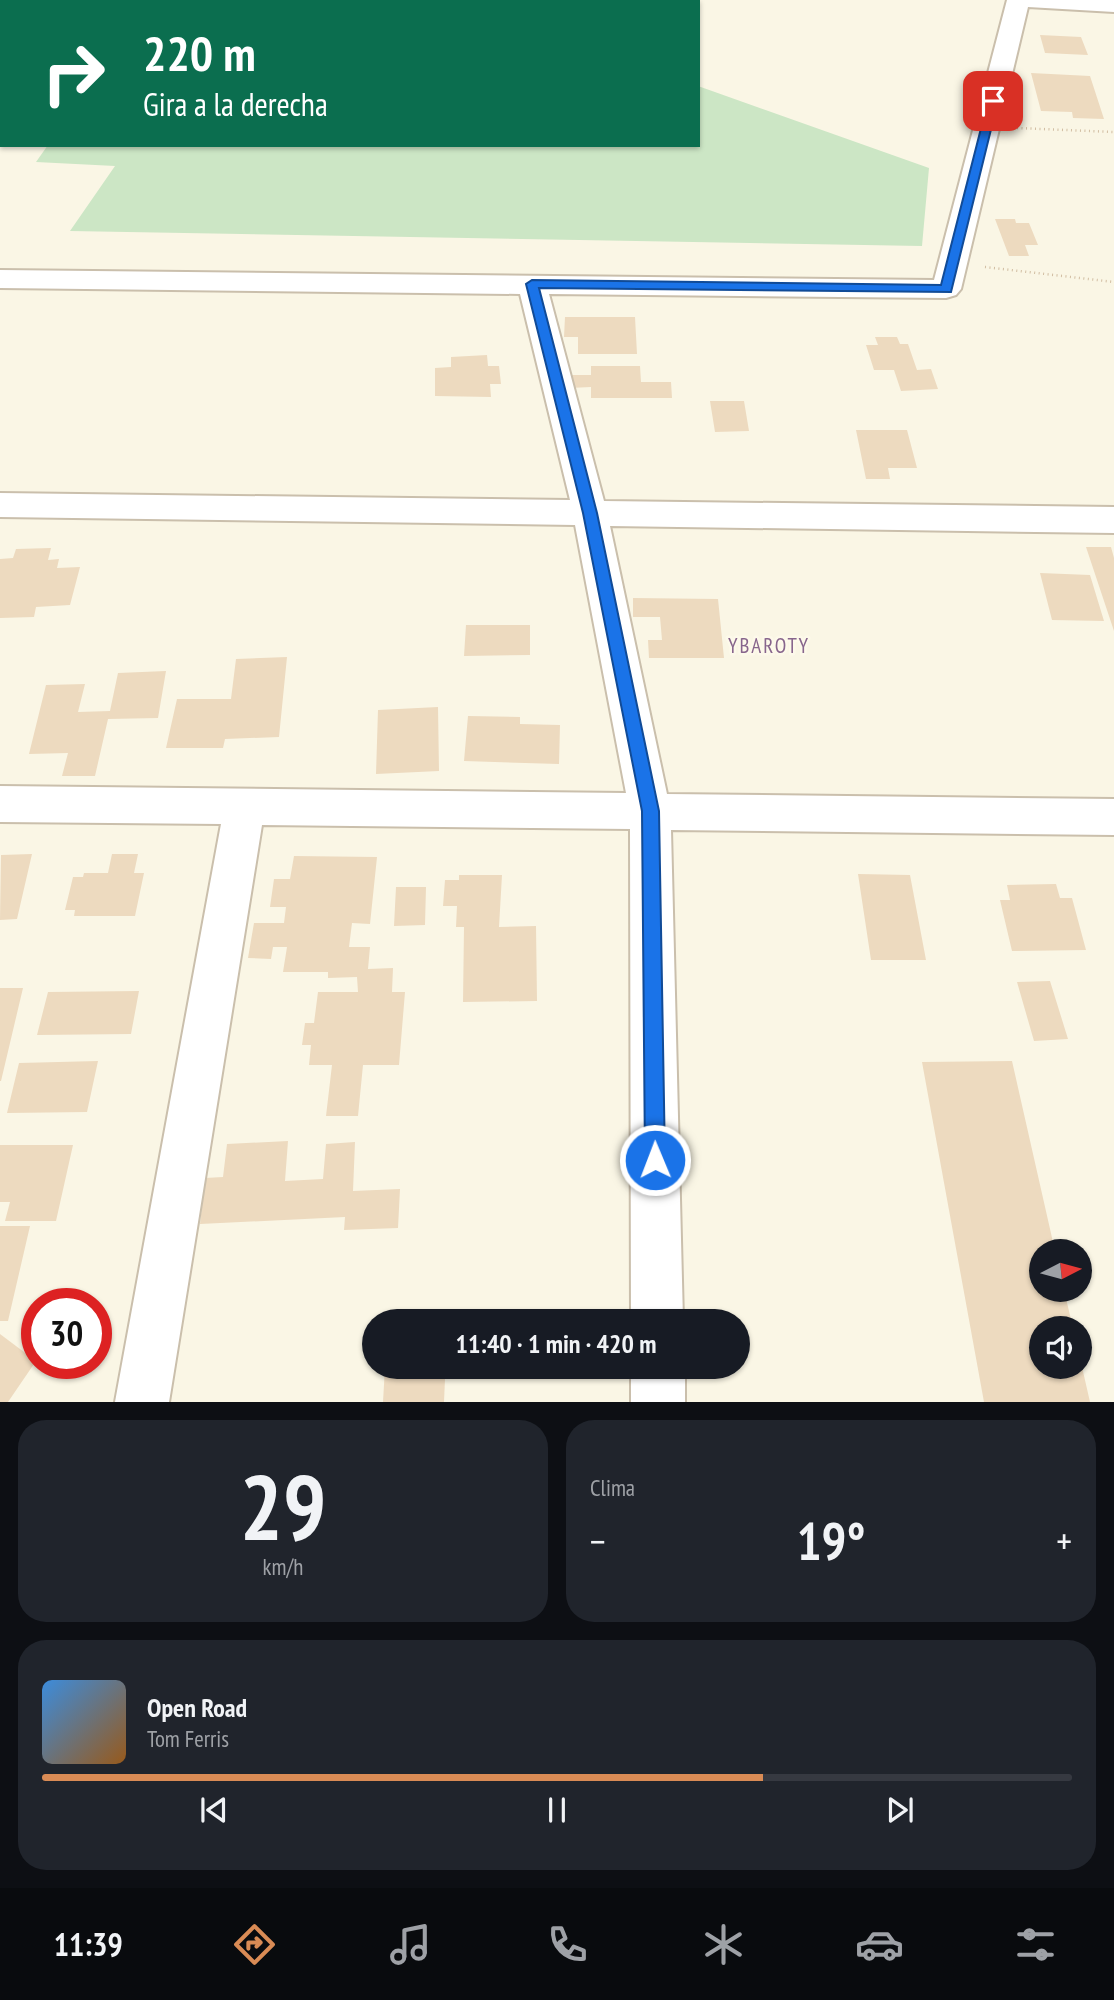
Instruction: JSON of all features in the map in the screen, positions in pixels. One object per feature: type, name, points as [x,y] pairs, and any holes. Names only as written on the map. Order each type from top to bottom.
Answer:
[{"type":"street","points":[[0,278],[946,289],[1019,0],[1114,5]]},
{"type":"street","points":[[532,284],[590,513],[650,811],[657,1309]]},
{"type":"street","points":[[0,505],[1114,520]]},
{"type":"street","points":[[0,804],[1114,817]]},
{"type":"street","points":[[142,1402],[245,806]]},
{"type":"street","points":[[658,1379],[658,1402]]},
{"type":"path","points":[[986,127],[1114,132]]},
{"type":"path","points":[[952,264],[1114,282]]},
{"type":"green space","points":[[700,87],[929,168],[922,246],[70,231],[115,166],[36,162],[47,147],[700,147]]},
{"type":"building","points":[[1040,35],[1081,37],[1088,55],[1045,53]]},
{"type":"building","points":[[1031,73],[1090,76],[1104,119],[1073,118],[1072,112],[1041,111]]},
{"type":"building","points":[[995,219],[1015,219],[1016,223],[1029,223],[1038,245],[1025,245],[1029,256],[1009,256]]},
{"type":"building","points":[[565,317],[635,317],[637,354],[578,354],[578,337],[564,337]]},
{"type":"building","points":[[875,337],[897,337],[900,344],[908,344],[917,370],[931,369],[938,389],[901,391],[894,370],[874,370],[866,345],[878,345]]},
{"type":"building","points":[[487,355],[488,366],[499,366],[501,384],[490,384],[491,397],[435,396],[435,368],[451,367],[451,357]]},
{"type":"building","points":[[591,366],[640,366],[641,382],[671,382],[672,398],[591,398],[591,387],[570,388],[570,375],[591,375]]},
{"type":"building","points":[[710,401],[744,401],[749,431],[715,432]]},
{"type":"building","points":[[856,430],[907,430],[917,468],[888,468],[890,479],[866,479]]},
{"type":"building","points":[[1086,547],[1111,547],[1114,558],[1114,631]]},
{"type":"building","points":[[51,548],[48,560],[59,559],[57,568],[80,567],[70,605],[36,607],[34,617],[0,618],[0,559],[13,558],[16,549]]},
{"type":"building","points":[[1040,573],[1090,575],[1104,621],[1052,620]]},
{"type":"building","points":[[633,598],[718,599],[724,658],[649,658],[648,640],[662,640],[660,617],[633,617]]},
{"type":"building","points":[[466,625],[530,625],[530,655],[464,656]]},
{"type":"building","points":[[287,657],[279,737],[225,739],[223,748],[166,748],[177,699],[231,699],[236,659]]},
{"type":"building","points":[[166,671],[158,718],[108,719],[95,776],[62,776],[68,753],[29,754],[46,685],[85,684],[78,712],[110,711],[118,673]]},
{"type":"building","points":[[438,707],[439,771],[376,774],[378,710]]},
{"type":"building","points":[[468,716],[520,717],[520,724],[560,725],[559,764],[464,761]]},
{"type":"building","points":[[32,854],[17,919],[0,920],[1,855]]},
{"type":"building","points":[[112,854],[138,854],[134,873],[144,873],[135,916],[74,916],[75,910],[65,910],[73,877],[83,877],[84,873],[108,873]]},
{"type":"building","points":[[294,856],[377,857],[370,924],[352,923],[349,947],[370,947],[368,969],[393,968],[392,992],[405,992],[399,1065],[363,1065],[358,1116],[326,1116],[332,1065],[309,1065],[311,1045],[302,1045],[305,1023],[314,1023],[318,992],[358,992],[357,977],[328,978],[328,972],[283,972],[287,947],[273,947],[271,959],[248,958],[254,923],[284,923],[286,907],[270,907],[274,879],[290,879]]},
{"type":"building","points":[[858,874],[910,875],[926,960],[871,960]]},
{"type":"building","points":[[459,875],[502,875],[499,927],[536,926],[537,1001],[463,1002],[464,927],[456,927],[457,906],[443,906],[445,880],[459,880]]},
{"type":"building","points":[[1056,884],[1060,898],[1072,898],[1086,950],[1012,951],[1000,900],[1010,900],[1007,885]]},
{"type":"building","points":[[396,887],[426,887],[425,925],[394,926]]},
{"type":"building","points":[[1050,981],[1068,1039],[1034,1041],[1017,982]]},
{"type":"building","points":[[0,988],[23,988],[1,1081],[0,1081]]},
{"type":"building","points":[[139,991],[131,1034],[37,1035],[48,992]]},
{"type":"building","points":[[98,1061],[87,1112],[7,1113],[19,1063]]},
{"type":"building","points":[[1012,1061],[1052,1239],[1029,1239],[1029,1302],[1067,1302],[1070,1316],[1029,1316],[1029,1379],[1085,1379],[1090,1402],[984,1402],[922,1062]]},
{"type":"building","points":[[288,1141],[285,1181],[323,1179],[326,1144],[355,1142],[353,1191],[400,1189],[398,1228],[344,1230],[345,1217],[200,1224],[205,1178],[223,1177],[227,1144]]},
{"type":"building","points":[[0,1145],[73,1145],[56,1221],[5,1221],[10,1202],[0,1202]]},
{"type":"building","points":[[0,1226],[30,1226],[8,1321],[0,1321]]},
{"type":"building","points":[[0,1334],[21,1350],[21,1379],[24,1379],[8,1402],[0,1402]]},
{"type":"building","points":[[384,1379],[445,1379],[444,1402],[383,1402]]},
{"type":"district","name":"YBAROTY","points":[[769,645]]},
{"type":"route","points":[[655,1160],[650,811],[590,513],[532,284],[946,289],[993,101]]}]
